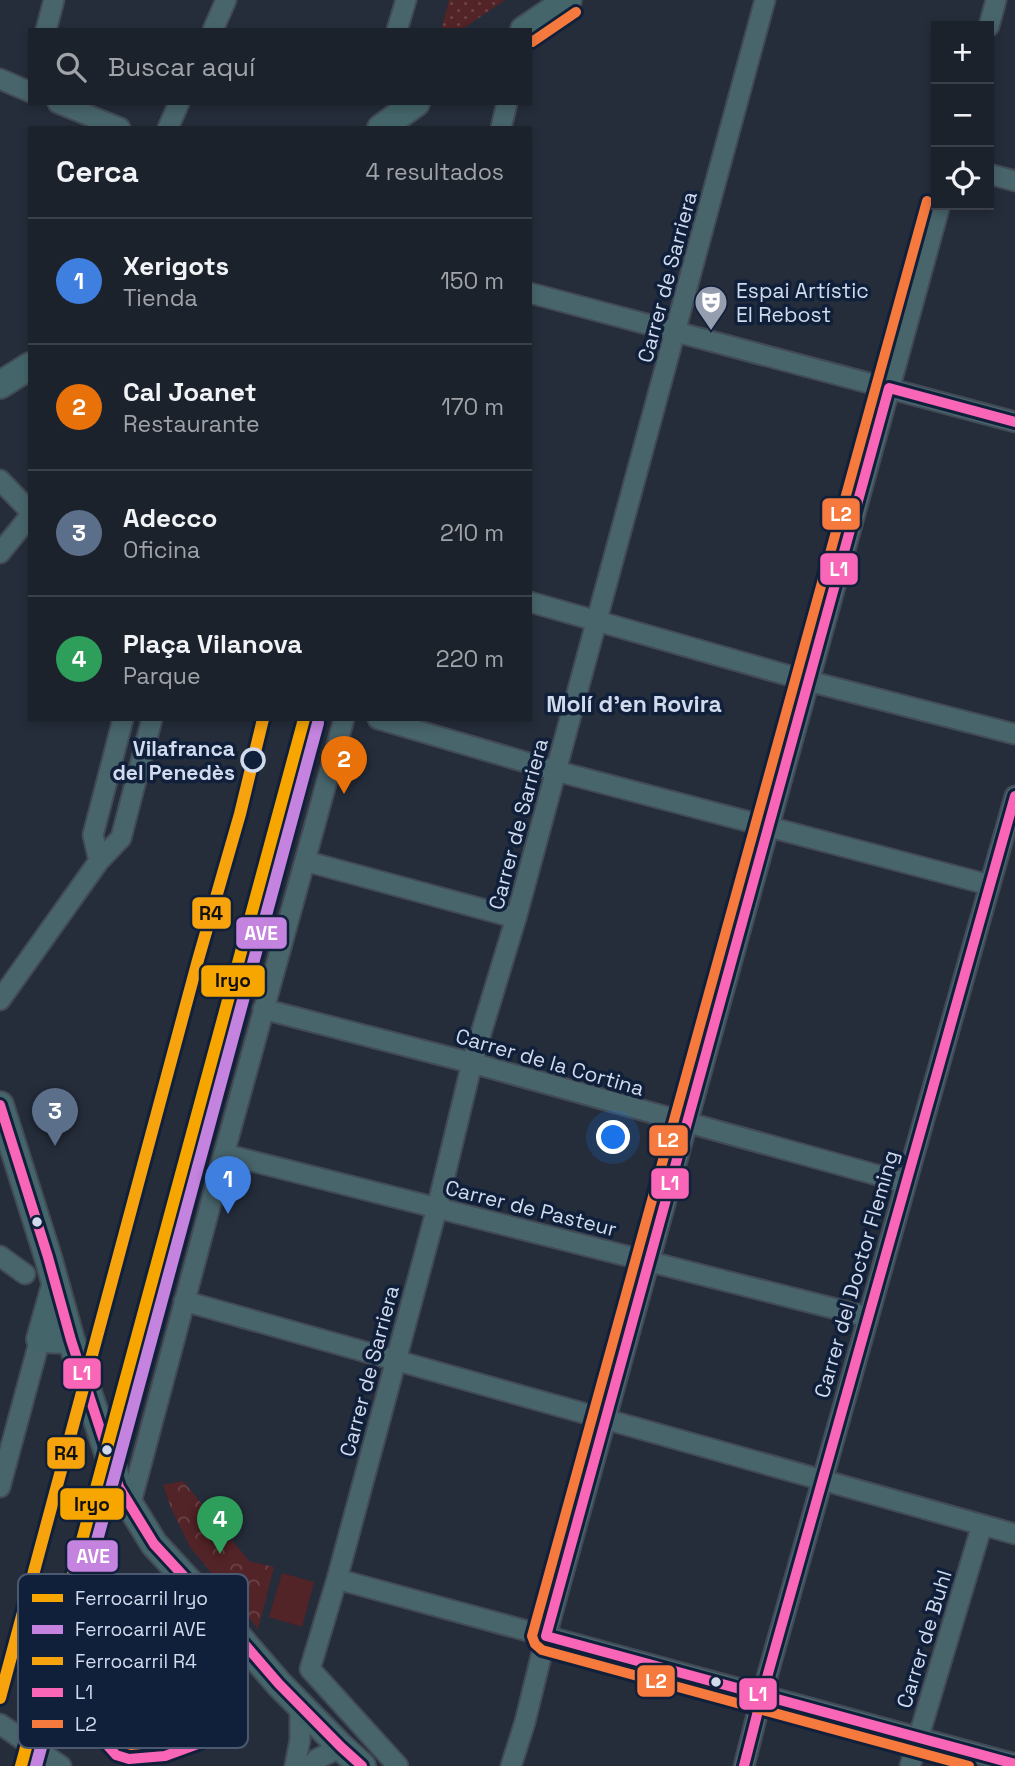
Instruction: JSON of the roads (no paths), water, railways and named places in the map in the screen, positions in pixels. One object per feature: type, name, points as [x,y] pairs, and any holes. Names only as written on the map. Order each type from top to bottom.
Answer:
[{"type":"street","points":[[47,28],[54,0]]},
{"type":"street","points":[[214,28],[226,0]]},
{"type":"street","points":[[398,28],[406,0]]},
{"type":"street","points":[[527,28],[568,0]]},
{"type":"street","name":"Carrer de Sarriera","points":[[398,1766],[310,1669],[337,1579],[437,1208],[472,1063],[516,918],[765,0]]},
{"type":"street","points":[[990,21],[996,0]]},
{"type":"street","points":[[0,79],[28,90]]},
{"type":"street","points":[[63,105],[115,126]]},
{"type":"street","points":[[169,126],[178,105]]},
{"type":"street","points":[[501,126],[507,105]]},
{"type":"street","points":[[384,126],[407,106]]},
{"type":"street","points":[[994,175],[1015,181]]},
{"type":"street","points":[[511,1766],[939,210]]},
{"type":"street","points":[[532,294],[1015,422]]},
{"type":"street","points":[[0,385],[28,367]]},
{"type":"street","points":[[0,480],[28,509]]},
{"type":"street","points":[[0,554],[28,519]]},
{"type":"street","points":[[532,603],[808,681],[1015,734]]},
{"type":"street","points":[[99,861],[93,835],[123,721]]},
{"type":"street","points":[[0,1000],[99,861],[121,838],[151,721]]},
{"type":"street","points":[[130,1506],[343,721]]},
{"type":"street","points":[[385,721],[556,771],[990,885]]},
{"type":"street","name":"Carrer del Doctor Fleming","points":[[744,1766],[1015,796]]},
{"type":"street","points":[[305,861],[516,918]]},
{"type":"street","name":"Carrer de la Cortina","points":[[263,1009],[472,1063],[906,1183]]},
{"type":"street","points":[[0,1105],[71,1340],[119,1487],[154,1544],[182,1574]]},
{"type":"street","name":"Carrer de Pasteur","points":[[224,1154],[868,1317]]},
{"type":"street","points":[[0,1256],[25,1274]]},
{"type":"street","points":[[0,1487],[7,1430],[40,1339],[54,1280]]},
{"type":"street","points":[[184,1301],[1015,1534]]},
{"type":"street","points":[[40,1339],[71,1340]]},
{"type":"street","name":"Carrer de Buhl","points":[[910,1766],[982,1525]]},
{"type":"street","points":[[337,1579],[1015,1764]]},
{"type":"street","points":[[248,1647],[346,1756]]},
{"type":"street","points":[[300,1705],[300,1766],[317,1759],[346,1756]]},
{"type":"street","points":[[0,1724],[18,1736]]},
{"type":"street","points":[[35,1748],[61,1766]]},
{"type":"rail line","name":"R4","points":[[33,1574],[198,960],[240,814],[263,721]]},
{"type":"rail line","name":"Iryo","points":[[73,1574],[303,721]]},
{"type":"rail line","name":"AVE","points":[[88,1574],[318,723]]},
{"type":"rail line","name":"R4","points":[[0,1698],[18,1631]]},
{"type":"rail line","name":"Iryo","points":[[21,1766],[26,1748]]},
{"type":"rail line","name":"AVE","points":[[36,1766],[41,1748]]},
{"type":"place","name":"Espai Artístic El Rebost","points":[[711,332]]},
{"type":"place","name":"Vilafranca del Penedès","points":[[253,760]]},
{"type":"place","name":"Cal Joanet","points":[[344,794]]},
{"type":"place","name":"Adecco","points":[[55,1146]]},
{"type":"place","name":"Xerigots","points":[[228,1214]]},
{"type":"place","name":"Plaça Vilanova","points":[[220,1554]]},
{"type":"district","name":"Molí d'en Rovira","points":[[634,704]]}]
